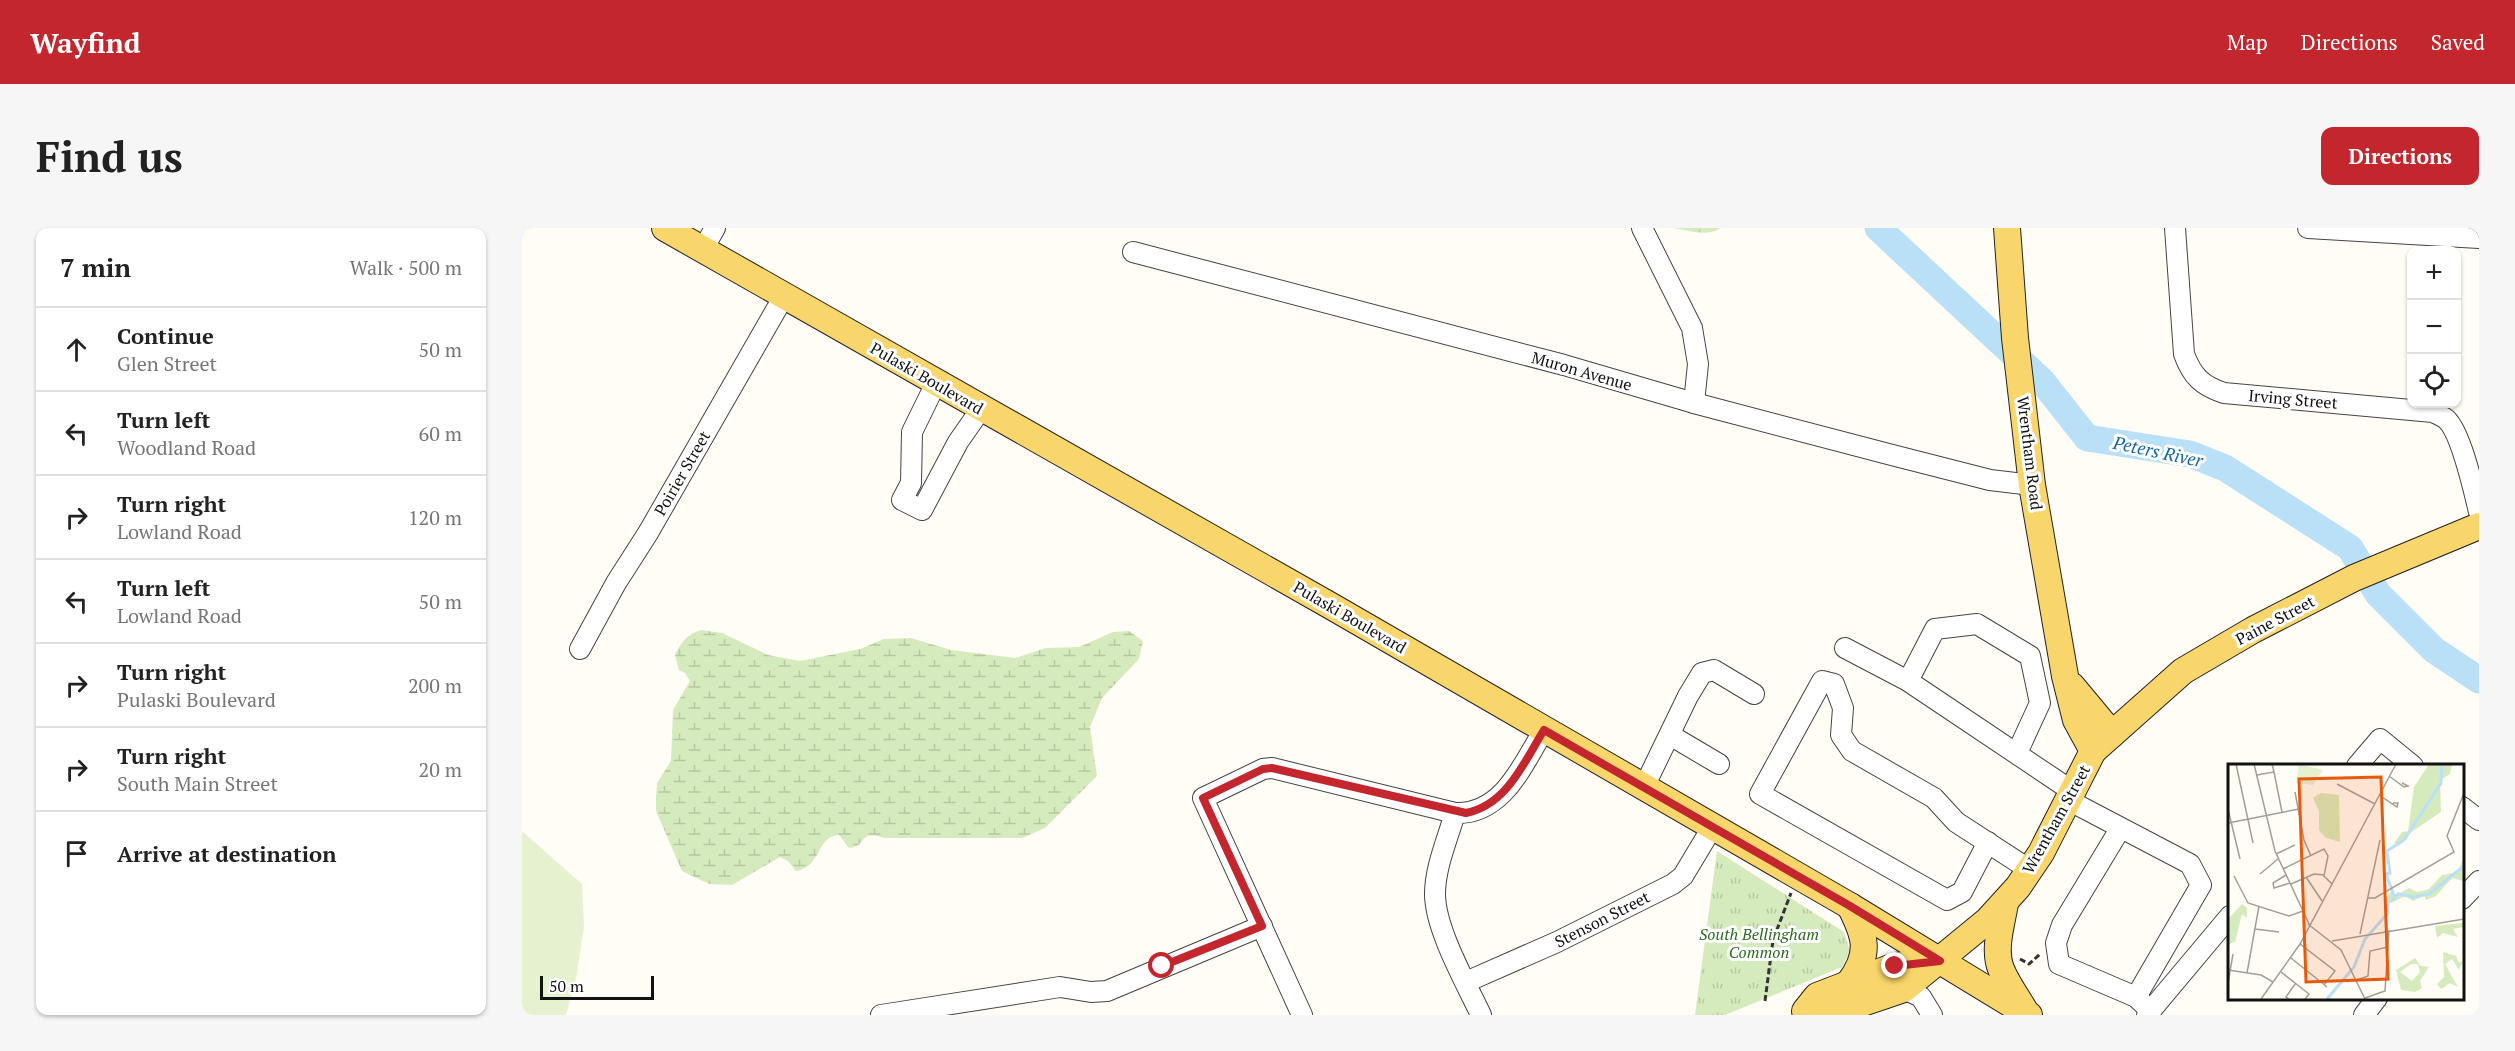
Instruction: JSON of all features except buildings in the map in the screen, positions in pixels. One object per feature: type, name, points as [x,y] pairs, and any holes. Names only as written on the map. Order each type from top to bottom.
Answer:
[{"type":"main road","name":"Pulaski Boulevard","points":[[665,228],[709,239],[784,296],[981,409],[1204,532],[1850,906],[2028,1014]]},
{"type":"main road","name":"Wrentham Road","points":[[2007,228],[2015,338],[2032,485],[2065,676],[2076,720],[2093,752]]},
{"type":"main road","name":"Paine Street","points":[[2093,752],[2184,671],[2253,630],[2365,574],[2479,526]]},
{"type":"main road","name":"Wrentham Road","points":[[2065,676],[2080,698],[2112,734]]},
{"type":"main road","name":"Wrentham Street","points":[[1812,1014],[1904,988],[1988,920],[2005,903],[2030,870],[2093,752]]},
{"type":"main road","points":[[2005,903],[1999,944],[1999,963],[2007,981],[2028,1014]]},
{"type":"main road","points":[[1848,983],[1862,963],[1865,945],[1862,930],[1850,906]]},
{"type":"main road","points":[[1812,1014],[1817,996],[1848,983],[1895,966],[1940,961]]},
{"type":"street","points":[[1642,228],[1692,328],[1698,364],[1694,403]]},
{"type":"street","name":"Irving Street","points":[[2175,228],[2184,354],[2189,368],[2206,387],[2224,393],[2433,412],[2445,418],[2453,428],[2471,478],[2479,512]]},
{"type":"street","points":[[2307,228],[2479,238]]},
{"type":"street","name":"Muron Avenue","points":[[1133,252],[1990,480],[2032,485]]},
{"type":"street","name":"Poirier Street","points":[[580,649],[615,583],[648,533],[784,296]]},
{"type":"street","points":[[936,383],[912,432],[911,483],[902,500],[922,510],[958,441],[981,409]]},
{"type":"street","points":[[1908,681],[1935,629],[1977,624],[2030,656],[2040,703],[2017,753]]},
{"type":"street","points":[[1845,648],[1908,681],[2017,753],[2070,795],[2120,829],[2190,864],[2201,885],[2136,997]]},
{"type":"street","points":[[1644,787],[1688,696],[1702,673],[1714,670],[1754,694]]},
{"type":"street","points":[[1988,842],[1962,892],[1947,900],[1760,794],[1822,681],[1834,684],[1843,708],[1840,735],[1852,751],[1934,798],[1956,822],[1988,842],[2030,870]]},
{"type":"street","points":[[1302,1015],[1203,798],[1263,769],[1272,768],[1455,813],[1474,812],[1493,802],[1510,785],[1544,730]]},
{"type":"street","points":[[1670,735],[1719,764]]},
{"type":"street","points":[[2359,764],[2380,739],[2411,764]]},
{"type":"street","points":[[2464,808],[2479,820]]},
{"type":"street","points":[[1455,813],[1435,893],[1441,925],[1481,1015]]},
{"type":"street","name":"Stenson Street","points":[[1466,982],[1557,942],[1673,884],[1683,876],[1713,826]]},
{"type":"street","points":[[2120,829],[2062,925],[2056,943],[2059,964],[2136,997],[2149,1013],[2228,918]]},
{"type":"street","points":[[2464,898],[2479,881]]},
{"type":"street","points":[[881,1015],[1060,987],[1099,993],[1116,989],[1162,966],[1262,926]]},
{"type":"street","points":[[1904,988],[1921,997],[1932,1015]]},
{"type":"street","points":[[2364,1015],[2376,1000]]},
{"type":"path","points":[[1765,1001],[1773,940],[1791,892]]},
{"type":"path","points":[[2015,956],[2028,964],[2037,955],[2057,951]]},
{"type":"green space","points":[[1674,228],[1721,228],[1704,233]]},
{"type":"green space","points":[[701,630],[722,633],[768,655],[800,661],[860,649],[884,639],[911,638],[951,650],[1015,658],[1046,648],[1079,647],[1113,632],[1129,631],[1143,641],[1139,659],[1102,698],[1090,727],[1097,776],[1045,828],[1022,838],[885,838],[870,835],[855,847],[849,848],[839,835],[826,840],[815,858],[804,868],[796,871],[788,861],[780,857],[732,885],[709,884],[682,871],[656,811],[657,783],[671,761],[673,710],[690,681],[685,673],[679,670],[675,655],[685,639]]},
{"type":"green space","points":[[522,831],[582,884],[584,927],[576,979],[566,1015],[522,1015]]},
{"type":"green space","name":"South Bellingham Common","points":[[1717,851],[1844,932],[1850,951],[1842,967],[1725,1015],[1695,1015]]},
{"type":"waterway","name":"Peters River","points":[[1878,228],[2042,381],[2087,438],[2190,454],[2225,468],[2350,548],[2378,594],[2434,650],[2479,680]]},
{"type":"route","points":[[1162,966],[1262,926],[1203,798],[1263,769],[1272,768],[1455,813],[1474,812],[1493,802],[1510,785],[1544,730],[1850,906],[1940,961],[1895,966]]}]
